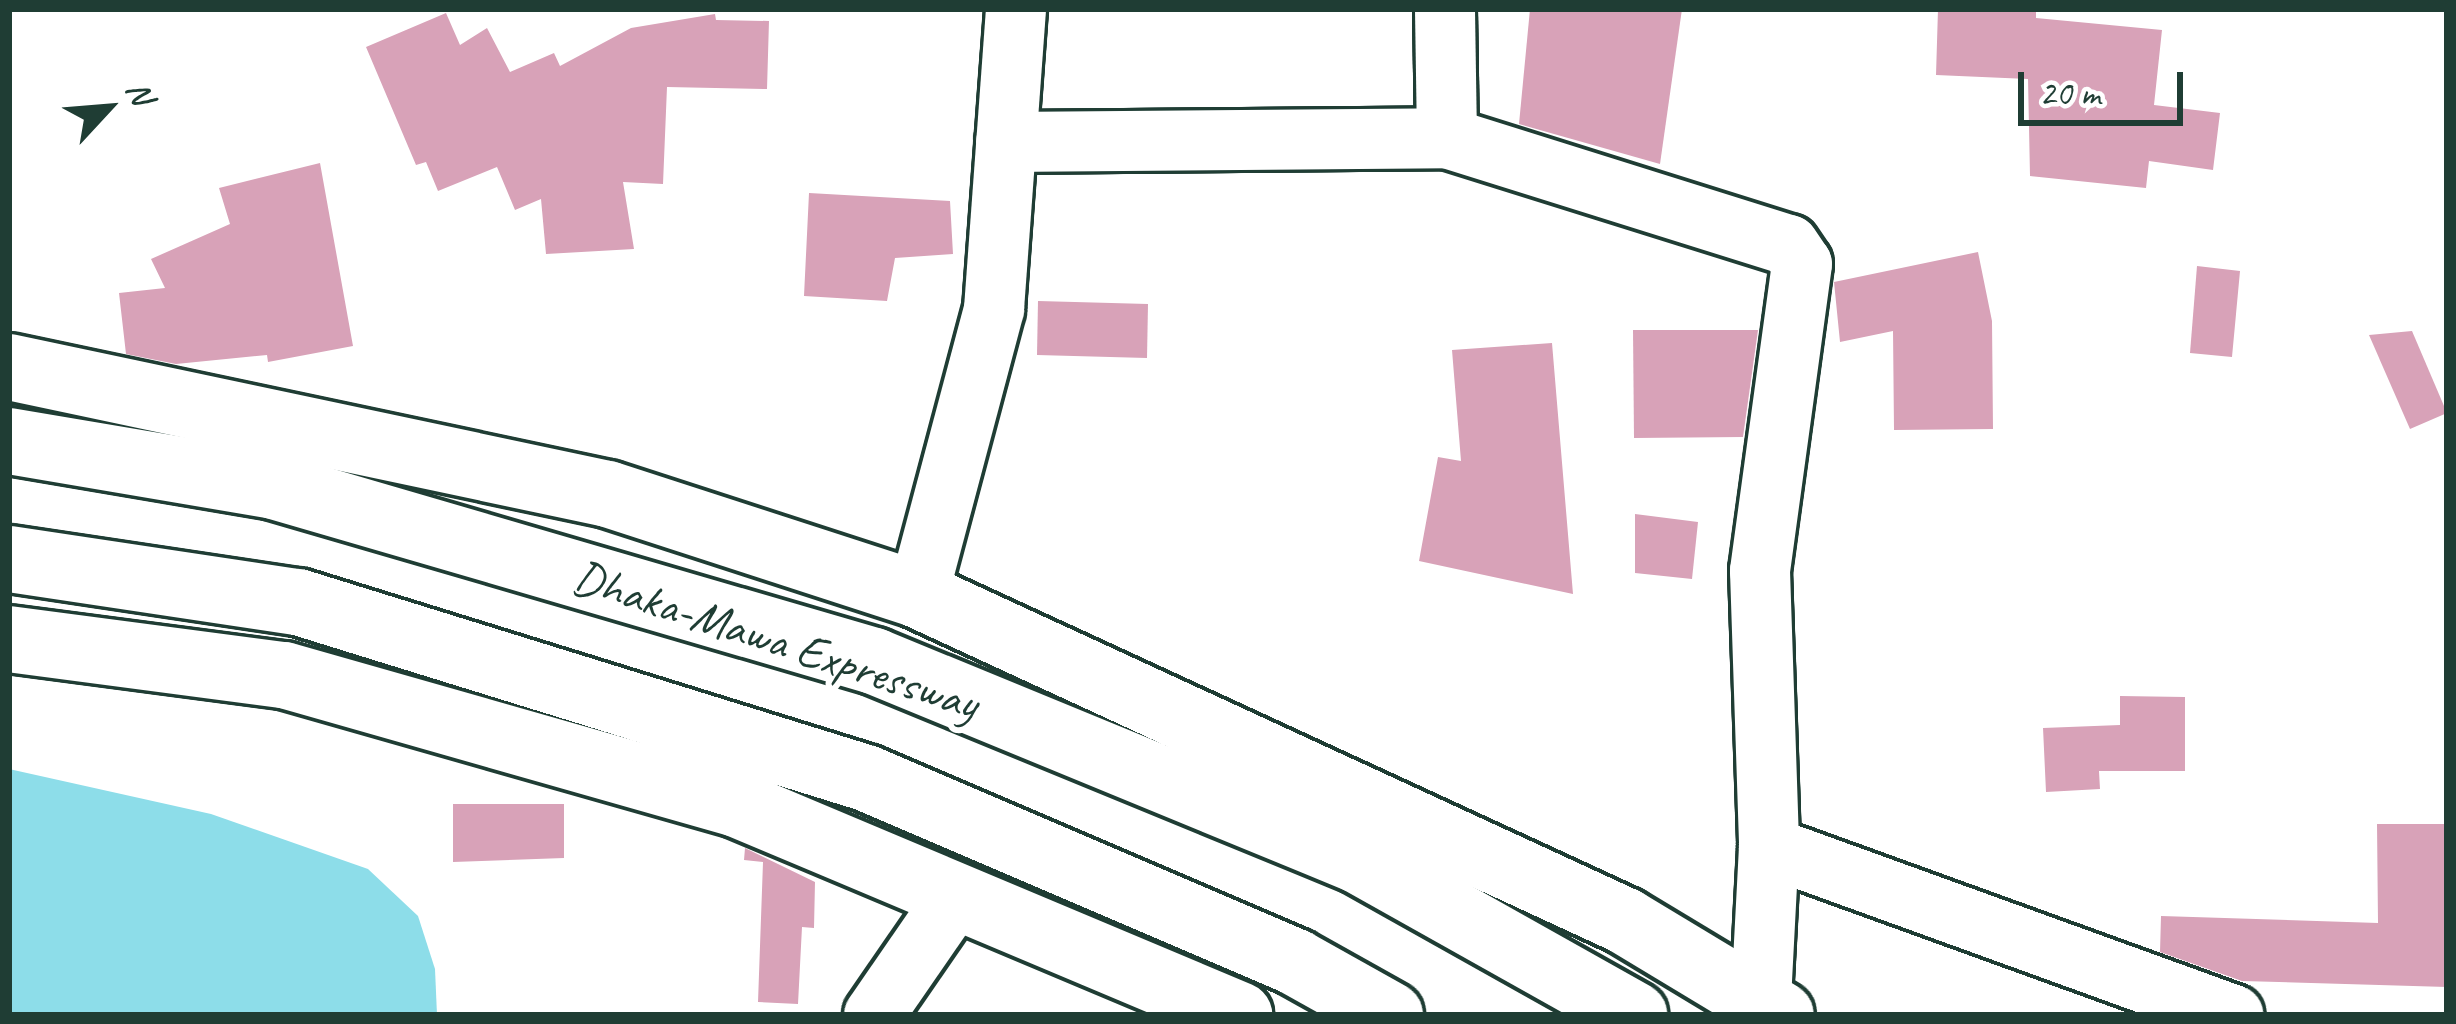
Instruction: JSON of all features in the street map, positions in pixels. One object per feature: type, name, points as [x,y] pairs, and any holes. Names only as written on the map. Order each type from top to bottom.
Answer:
[{"type":"main road","points":[[9,367],[608,494],[918,595],[1625,921],[1771,1008]]},
{"type":"main road","name":"Dhaka-Mawa Expressway","points":[[9,441],[274,486],[874,661],[1358,860],[1634,1015]]},
{"type":"main road","points":[[9,559],[298,602],[866,778],[1295,962],[1390,1015]]},
{"type":"main road","points":[[9,639],[284,674],[737,803],[954,899],[1239,1015]]},
{"type":"street","points":[[918,595],[994,309],[1016,9]]},
{"type":"street","points":[[1445,9],[1447,138]]},
{"type":"street","points":[[1006,142],[1447,138],[1797,253],[1802,264],[1760,571],[1771,1008]]},
{"type":"street","points":[[1769,847],[2234,1015]]},
{"type":"street","points":[[874,1015],[954,899]]},
{"type":"water","points":[[9,769],[211,814],[368,869],[418,916],[435,969],[437,1015],[9,1015]]},
{"type":"building","points":[[1530,9],[1682,9],[1660,164],[1519,124]]},
{"type":"building","points":[[1938,9],[2036,9],[2036,18],[2162,30],[2154,105],[2220,113],[2213,170],[2149,161],[2146,188],[2030,176],[2028,79],[1936,75]]},
{"type":"building","points":[[446,13],[460,45],[487,28],[510,72],[554,53],[560,66],[631,28],[715,14],[716,20],[769,21],[767,89],[667,87],[663,184],[623,182],[634,249],[546,254],[541,199],[515,210],[497,167],[438,191],[426,162],[416,165],[366,47]]},
{"type":"building","points":[[320,163],[353,346],[268,362],[267,355],[176,364],[126,354],[119,293],[165,288],[151,259],[230,224],[219,188]]},
{"type":"building","points":[[809,193],[950,201],[953,254],[895,258],[887,301],[804,296]]},
{"type":"building","points":[[1978,252],[1992,321],[1993,429],[1894,430],[1893,331],[1840,342],[1834,282]]},
{"type":"building","points":[[2197,266],[2240,271],[2232,357],[2190,353]]},
{"type":"building","points":[[1038,301],[1148,304],[1147,358],[1037,355]]},
{"type":"building","points":[[1633,330],[1758,330],[1743,437],[1634,438]]},
{"type":"building","points":[[2412,331],[2447,413],[2410,429],[2369,335]]},
{"type":"building","points":[[1552,343],[1573,594],[1419,561],[1438,457],[1461,461],[1452,350]]},
{"type":"building","points":[[1635,514],[1698,522],[1692,579],[1635,573]]},
{"type":"building","points":[[2120,696],[2185,697],[2185,771],[2099,771],[2100,789],[2046,792],[2043,728],[2120,725]]},
{"type":"building","points":[[453,804],[564,804],[564,858],[453,862]]},
{"type":"building","points":[[2377,824],[2447,824],[2447,987],[2242,981],[2160,952],[2161,916],[2378,923]]},
{"type":"building","points":[[745,848],[815,882],[814,928],[802,927],[798,1004],[758,1002],[763,862],[744,860]]}]
